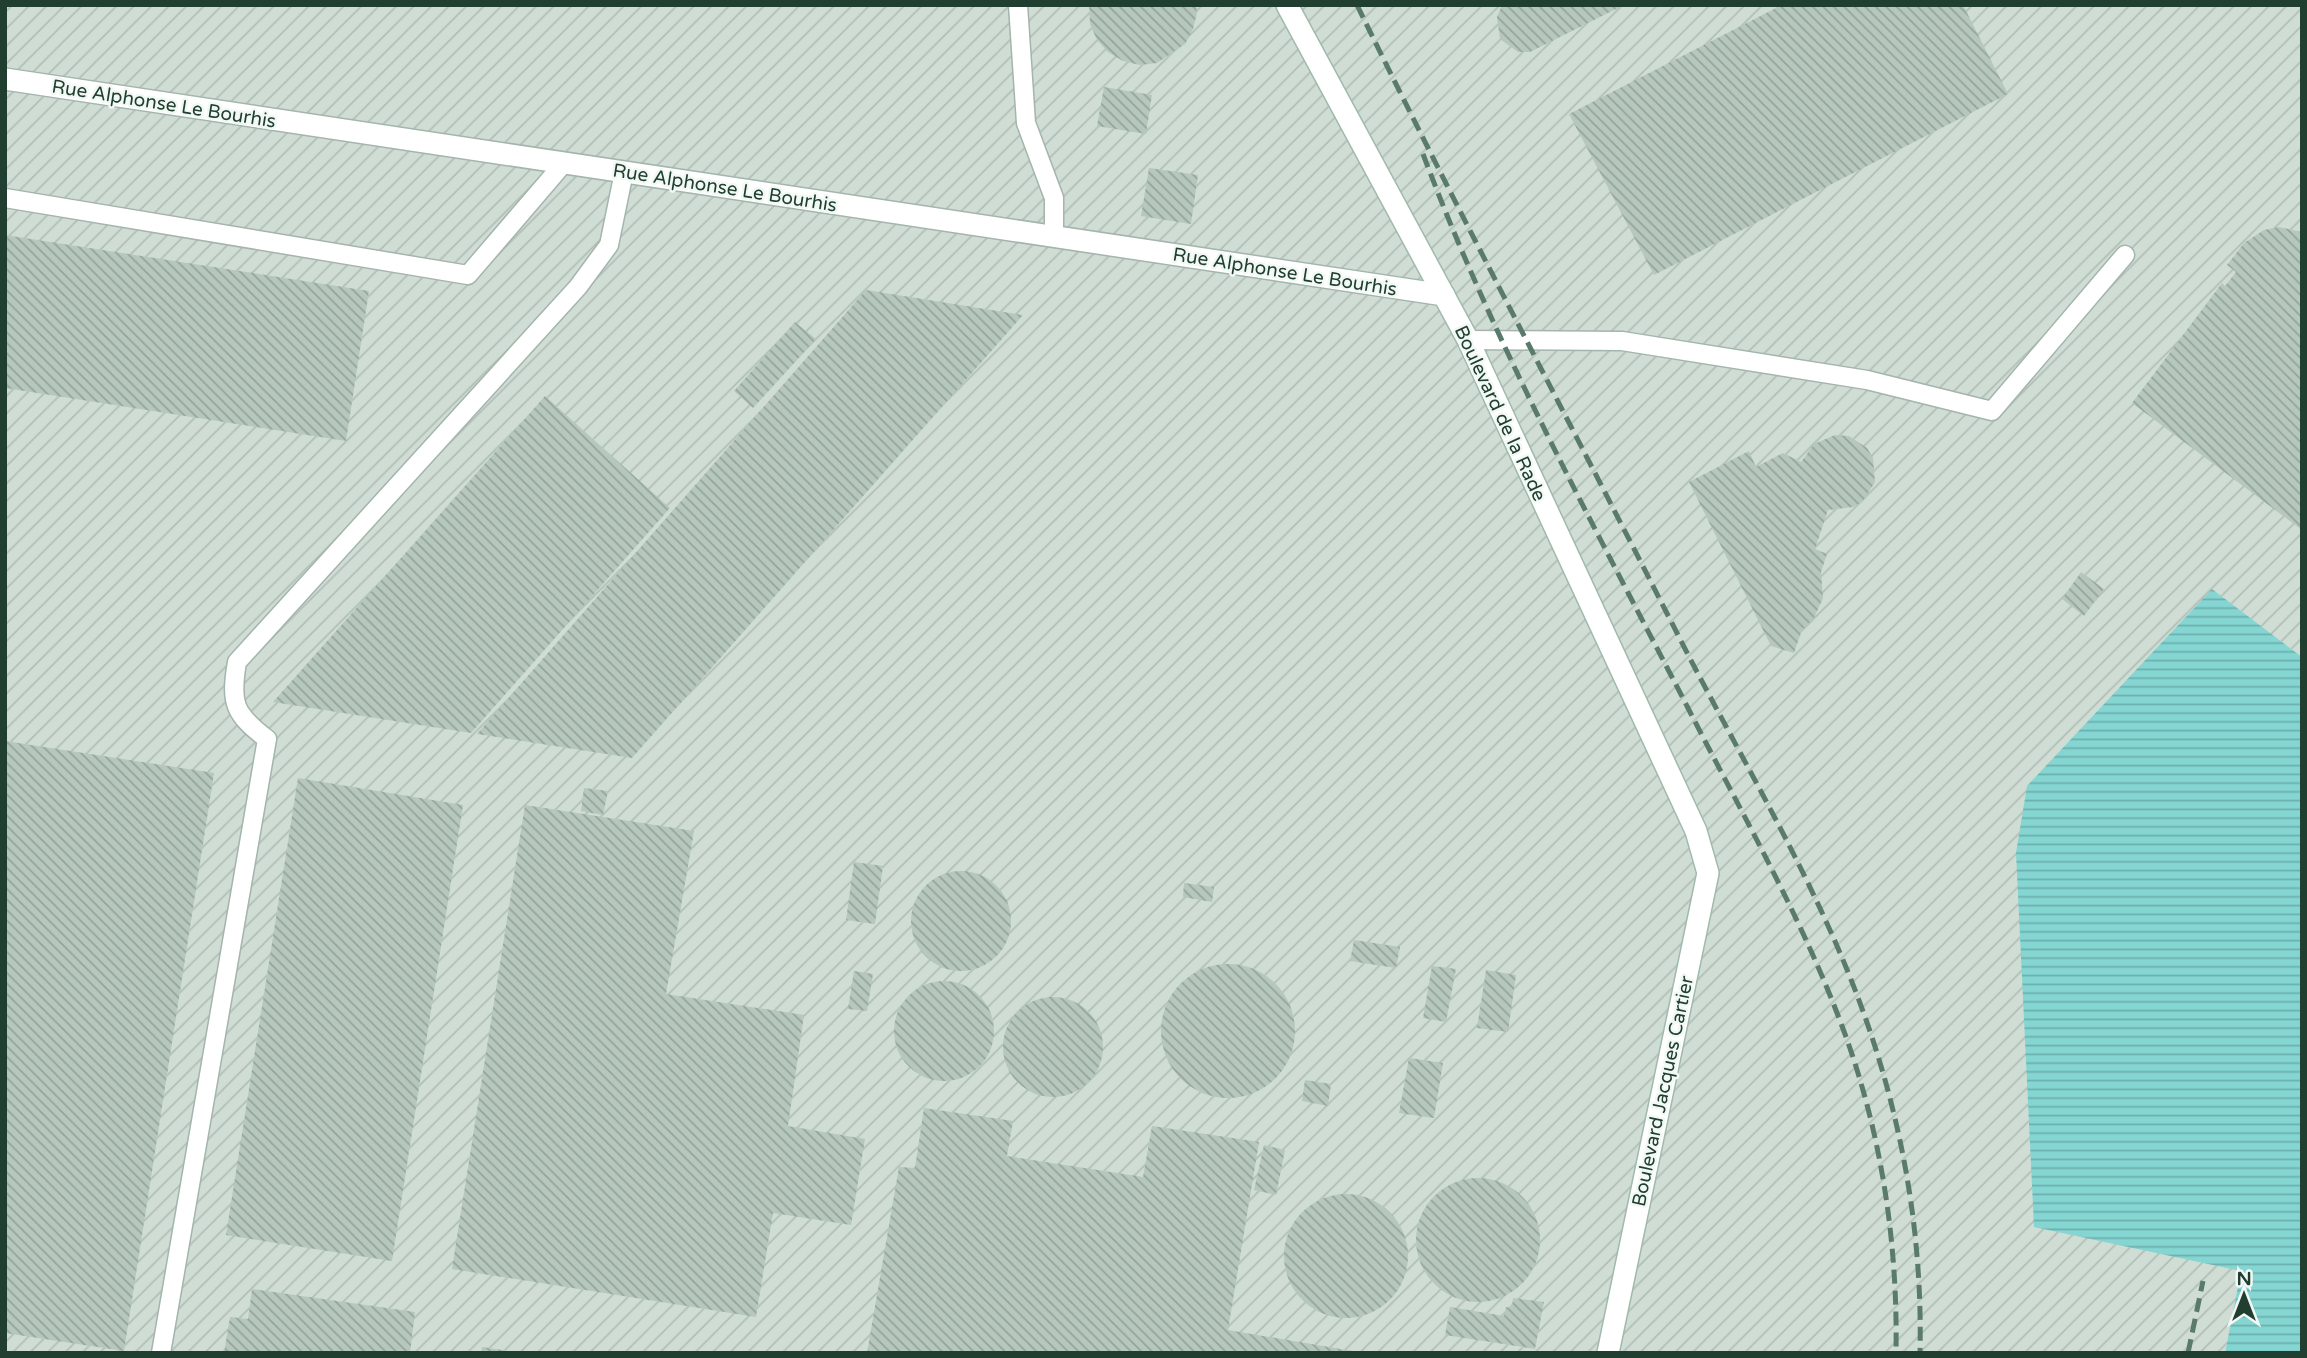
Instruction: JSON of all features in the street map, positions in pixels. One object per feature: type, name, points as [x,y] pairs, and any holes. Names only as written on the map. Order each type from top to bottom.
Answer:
[{"type":"street","name":"Boulevard de la Rade","points":[[1287,5],[1468,340],[1696,831]]},
{"type":"street","name":"Rue Alphonse Le Bourhis","points":[[5,79],[1444,295]]},
{"type":"street","name":"Boulevard Jacques Cartier","points":[[1608,1353],[1708,873],[1696,831]]},
{"type":"lane","points":[[1018,5],[1026,122],[1054,198],[1055,237]]},
{"type":"lane","points":[[5,198],[468,275],[564,163]]},
{"type":"lane","points":[[161,1353],[267,739],[241,720],[233,688],[237,662],[578,287],[609,245],[624,172]]},
{"type":"lane","points":[[1468,340],[1622,341],[1867,380],[1992,411],[2125,255]]},
{"type":"shaded area","points":[[5,5],[2302,5],[2302,657],[2213,590],[2242,1271],[2225,1353],[5,1353]]},
{"type":"water","points":[[2212,589],[2302,657],[2302,1353],[2225,1353],[2241,1271],[2034,1227],[2016,853],[2027,786]]},
{"type":"building","points":[[1089,5],[1196,5],[1197,13],[1185,44],[1157,63],[1140,65],[1123,61],[1108,52],[1097,40],[1090,24]]},
{"type":"building","points":[[1502,5],[1624,5],[1530,52],[1518,52],[1500,39],[1497,17]]},
{"type":"building","points":[[1782,5],[1963,5],[2008,94],[1654,275],[1569,114]]},
{"type":"building","points":[[1104,87],[1152,95],[1146,134],[1097,126]]},
{"type":"building","points":[[1149,168],[1198,175],[1191,224],[1141,216]]},
{"type":"building","points":[[2279,227],[2302,232],[2302,530],[2132,403],[2222,283],[2225,286],[2236,272],[2227,265],[2244,243],[2264,230]]},
{"type":"building","points":[[5,235],[369,291],[346,441],[5,388]]},
{"type":"building","points":[[866,290],[1023,315],[632,758],[477,734]]},
{"type":"building","points":[[795,322],[816,339],[753,408],[734,391]]},
{"type":"building","points":[[545,396],[670,508],[471,733],[273,702]]},
{"type":"building","points":[[1835,435],[1849,436],[1867,448],[1873,458],[1875,482],[1863,501],[1853,507],[1828,510],[1815,549],[1827,554],[1821,572],[1823,598],[1814,618],[1802,630],[1794,653],[1771,646],[1689,482],[1749,451],[1756,467],[1783,453],[1801,462],[1814,444]]},
{"type":"building","points":[[2081,572],[2104,589],[2084,616],[2062,599]]},
{"type":"building","points":[[5,741],[214,773],[124,1351],[5,1333]]},
{"type":"building","points":[[298,778],[463,805],[392,1261],[226,1235]]},
{"type":"building","points":[[584,788],[608,791],[603,815],[581,811]]},
{"type":"building","points":[[525,805],[694,831],[666,994],[804,1015],[788,1126],[865,1139],[851,1225],[773,1213],[756,1317],[452,1269]]},
{"type":"building","points":[[854,862],[883,866],[875,924],[846,920]]},
{"type":"building","points":[[961,871],[989,879],[1003,893],[1011,921],[1003,949],[989,963],[961,971],[933,963],[919,949],[911,921],[919,893],[933,879]]},
{"type":"building","points":[[1184,883],[1214,887],[1212,902],[1183,897]]},
{"type":"building","points":[[1354,940],[1400,947],[1396,968],[1350,961]]},
{"type":"building","points":[[1228,964],[1254,969],[1275,984],[1290,1005],[1295,1031],[1290,1057],[1275,1078],[1254,1093],[1228,1098],[1202,1093],[1181,1078],[1166,1057],[1161,1031],[1166,1005],[1181,984],[1202,969]]},
{"type":"building","points":[[1432,966],[1456,969],[1446,1022],[1423,1018]]},
{"type":"building","points":[[1486,970],[1516,975],[1508,1032],[1477,1028]]},
{"type":"building","points":[[854,971],[873,974],[867,1011],[848,1009]]},
{"type":"building","points":[[944,981],[963,984],[980,995],[991,1012],[994,1031],[991,1050],[980,1067],[963,1078],[944,1081],[925,1078],[908,1067],[897,1050],[894,1031],[897,1012],[908,995],[925,984]]},
{"type":"building","points":[[1053,997],[1072,1000],[1089,1011],[1100,1028],[1103,1047],[1100,1066],[1089,1083],[1072,1094],[1053,1097],[1034,1094],[1017,1083],[1006,1066],[1003,1047],[1006,1028],[1017,1011],[1034,1000]]},
{"type":"building","points":[[1409,1058],[1443,1063],[1434,1118],[1399,1113]]},
{"type":"building","points":[[1305,1080],[1331,1084],[1328,1106],[1302,1101]]},
{"type":"building","points":[[924,1108],[1013,1121],[1007,1156],[1143,1177],[1152,1126],[1259,1142],[1228,1330],[1364,1353],[867,1353],[899,1167],[915,1168]]},
{"type":"building","points":[[1264,1145],[1285,1150],[1276,1195],[1254,1190]]},
{"type":"building","points":[[1478,1178],[1502,1183],[1522,1196],[1535,1216],[1540,1240],[1535,1264],[1522,1284],[1502,1297],[1478,1302],[1454,1297],[1434,1284],[1421,1264],[1416,1240],[1421,1216],[1434,1196],[1454,1183]]},
{"type":"building","points":[[1346,1194],[1370,1199],[1390,1212],[1403,1232],[1408,1256],[1403,1280],[1390,1300],[1370,1313],[1346,1318],[1322,1313],[1302,1300],[1289,1280],[1284,1256],[1289,1232],[1302,1212],[1322,1199]]},
{"type":"building","points":[[252,1289],[415,1312],[410,1353],[224,1353],[230,1317],[248,1319]]},
{"type":"building","points":[[1513,1298],[1544,1302],[1535,1349],[1445,1335],[1450,1307],[1504,1316],[1506,1307],[1512,1308]]},
{"type":"building","points":[[482,1347],[509,1351],[509,1353],[481,1353]]},
{"type":"railway","points":[[1357,5],[1680,639],[1791,848],[1832,933],[1882,1068],[1904,1161],[1917,1256],[1920,1353]]},
{"type":"railway","points":[[1423,154],[1482,296],[1547,435],[1770,865],[1826,985],[1856,1065],[1877,1146],[1894,1270],[1896,1353]]},
{"type":"railway","points":[[2188,1353],[2203,1281]]}]
